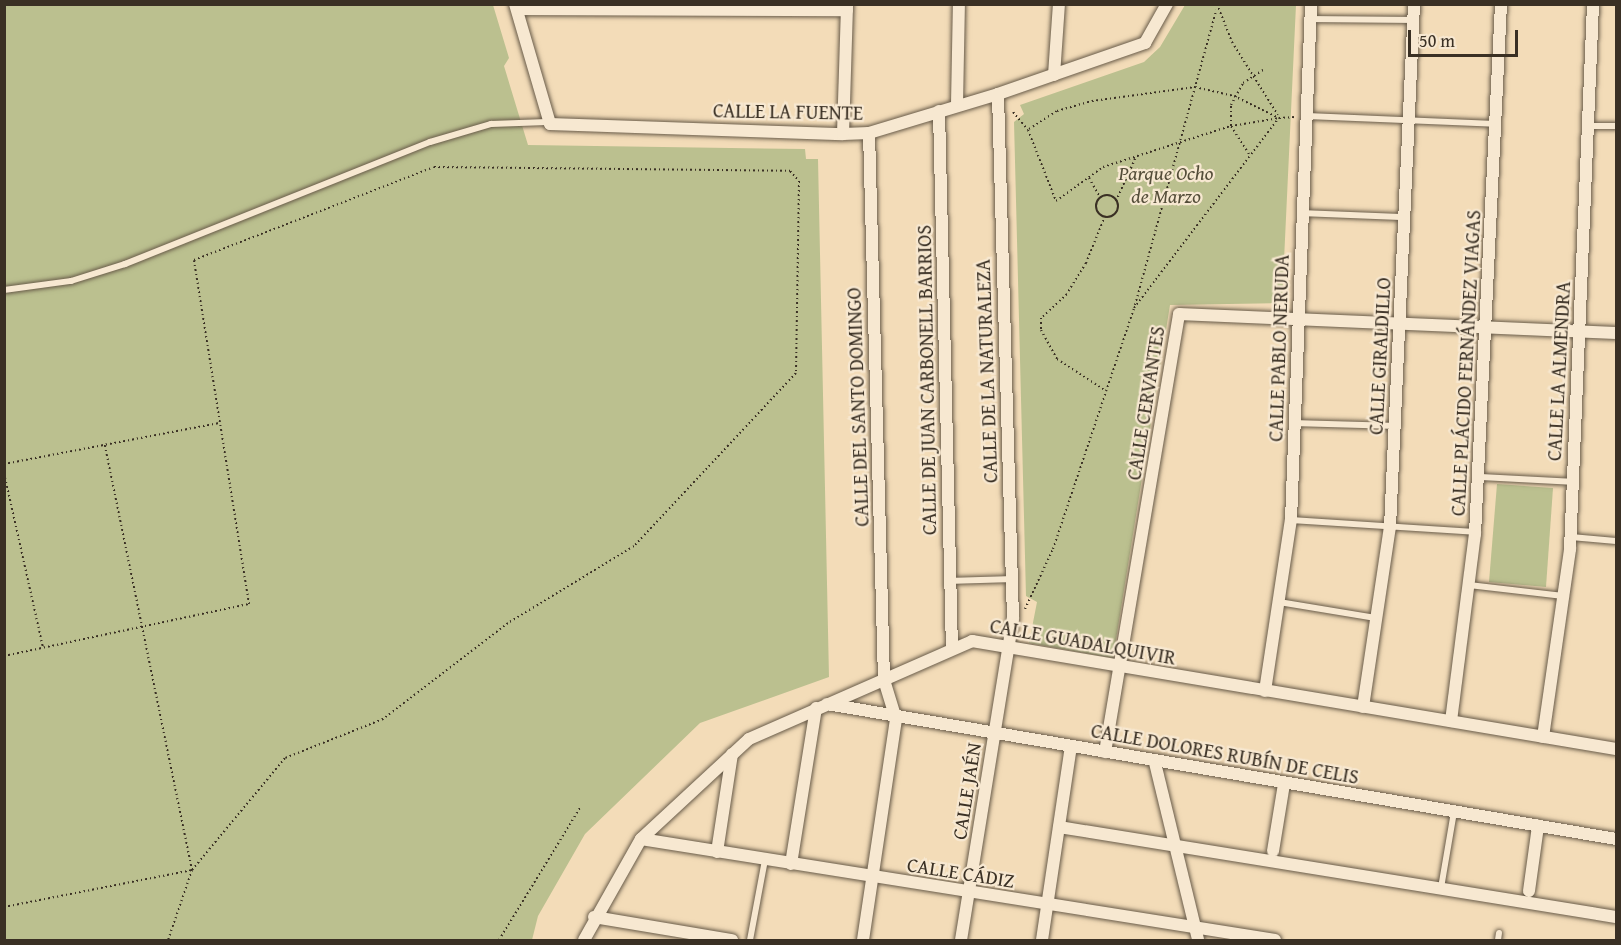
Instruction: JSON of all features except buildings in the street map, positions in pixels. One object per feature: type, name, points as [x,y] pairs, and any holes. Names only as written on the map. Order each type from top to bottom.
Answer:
[{"type":"street","points":[[957,104],[959,4]]},
{"type":"street","points":[[1054,75],[1059,4]]},
{"type":"street","name":"CALLE LA FUENTE","points":[[549,123],[843,134],[869,132],[957,104],[998,94],[1145,43],[1167,4]]},
{"type":"street","name":"CALLE PABLO NERUDA","points":[[1265,691],[1291,520],[1311,4]]},
{"type":"street","name":"CALLE GIRALDILLO","points":[[1363,707],[1390,526],[1402,320],[1414,4]]},
{"type":"street","name":"CALLE PLÁCIDO FERNÁNDEZ VIAGAS","points":[[1451,721],[1469,585],[1479,477],[1488,324],[1501,4]]},
{"type":"street","name":"CALLE LA ALMENDRA","points":[[1542,737],[1570,537],[1593,4]]},
{"type":"street","points":[[549,123],[516,7],[847,7],[843,134]]},
{"type":"street","name":"CALLE DE LA NATURALEZA","points":[[998,94],[1013,619],[1008,647]]},
{"type":"street","name":"CALLE DE JUAN CARBONELL BARRIOS","points":[[939,111],[952,649]]},
{"type":"street","name":"CALLE DEL SANTO DOMINGO","points":[[869,132],[884,680],[896,719]]},
{"type":"street","name":"CALLE CERVANTES","points":[[1105,752],[1179,314],[1402,320],[1617,333]]},
{"type":"street","name":"CALLE GUADALQUIVIR","points":[[584,940],[594,917],[641,839],[748,739],[972,641],[1120,669],[1617,749]]},
{"type":"street","name":"CALLE JAÉN","points":[[961,940],[1008,647]]},
{"type":"street","points":[[790,864],[821,706]]},
{"type":"street","name":"CALLE DOLORES RUBÍN DE CELIS","points":[[821,706],[1617,839]]},
{"type":"street","points":[[863,940],[896,719]]},
{"type":"street","points":[[1042,940],[1071,747]]},
{"type":"street","points":[[717,852],[732,754]]},
{"type":"street","points":[[1155,763],[1198,935]]},
{"type":"street","points":[[1273,851],[1284,784]]},
{"type":"street","points":[[1059,826],[1617,917]]},
{"type":"street","points":[[1529,891],[1538,826]]},
{"type":"street","name":"CALLE CÁDIZ","points":[[641,839],[969,893],[1198,935],[1275,940]]},
{"type":"street","points":[[594,917],[732,940]]},
{"type":"lane","points":[[1311,19],[1413,20]]},
{"type":"lane","points":[[1307,116],[1496,124]]},
{"type":"lane","points":[[4,290],[70,281],[125,264],[450,136],[490,124],[549,123]]},
{"type":"lane","points":[[1588,126],[1617,126]]},
{"type":"lane","points":[[1303,213],[1406,217]]},
{"type":"lane","points":[[1295,423],[1395,426]]},
{"type":"lane","points":[[1479,477],[1573,482]]},
{"type":"lane","points":[[1291,520],[1475,532]]},
{"type":"lane","points":[[1570,537],[1617,541]]},
{"type":"lane","points":[[950,581],[1012,579]]},
{"type":"lane","points":[[1469,585],[1563,596]]},
{"type":"lane","points":[[1279,602],[1376,618]]},
{"type":"lane","points":[[1441,889],[1454,812]]},
{"type":"lane","points":[[750,940],[765,860]]},
{"type":"path","points":[[1013,619],[1030,605],[1049,558],[1134,308],[1217,4]]},
{"type":"path","points":[[1216,10],[1279,118]]},
{"type":"path","points":[[1249,154],[1232,126],[1234,96],[1254,74],[1263,70]]},
{"type":"path","points":[[1028,130],[1057,111],[1092,101],[1195,87],[1234,96],[1279,118]]},
{"type":"path","points":[[998,94],[1028,130],[1056,201],[1089,178],[1136,157],[1232,126],[1307,116]]},
{"type":"path","points":[[1134,308],[1249,154],[1279,118]]},
{"type":"path","points":[[1106,391],[1057,359],[1041,330],[1041,318],[1067,294],[1086,262],[1105,216],[1116,211],[1116,201],[1136,157]]},
{"type":"path","points":[[4,656],[249,604],[194,260],[434,166],[790,171],[799,182],[796,373],[634,546],[508,623],[383,719],[285,758],[192,870],[168,940]]},
{"type":"path","points":[[1089,178],[1100,197],[1116,201]]},
{"type":"path","points":[[1100,197],[1096,207],[1105,216]]},
{"type":"path","points":[[4,464],[219,423]]},
{"type":"path","points":[[105,445],[192,870]]},
{"type":"path","points":[[4,473],[43,648]]},
{"type":"path","points":[[499,940],[580,808]]},
{"type":"path","points":[[4,907],[192,870]]},
{"type":"green space","points":[[5,5],[493,5],[509,58],[504,66],[528,145],[805,149],[806,159],[818,159],[829,677],[700,723],[585,834],[538,916],[532,940],[5,940]]},
{"type":"green space","name":"Parque Ocho de Marzo","points":[[1185,5],[1296,5],[1282,303],[1170,305],[1113,658],[1029,643],[1037,602],[1026,596],[1014,122],[1024,114],[1020,105],[1144,62],[1160,47]]},
{"type":"green space","points":[[1497,484],[1553,488],[1546,587],[1489,582]]}]
